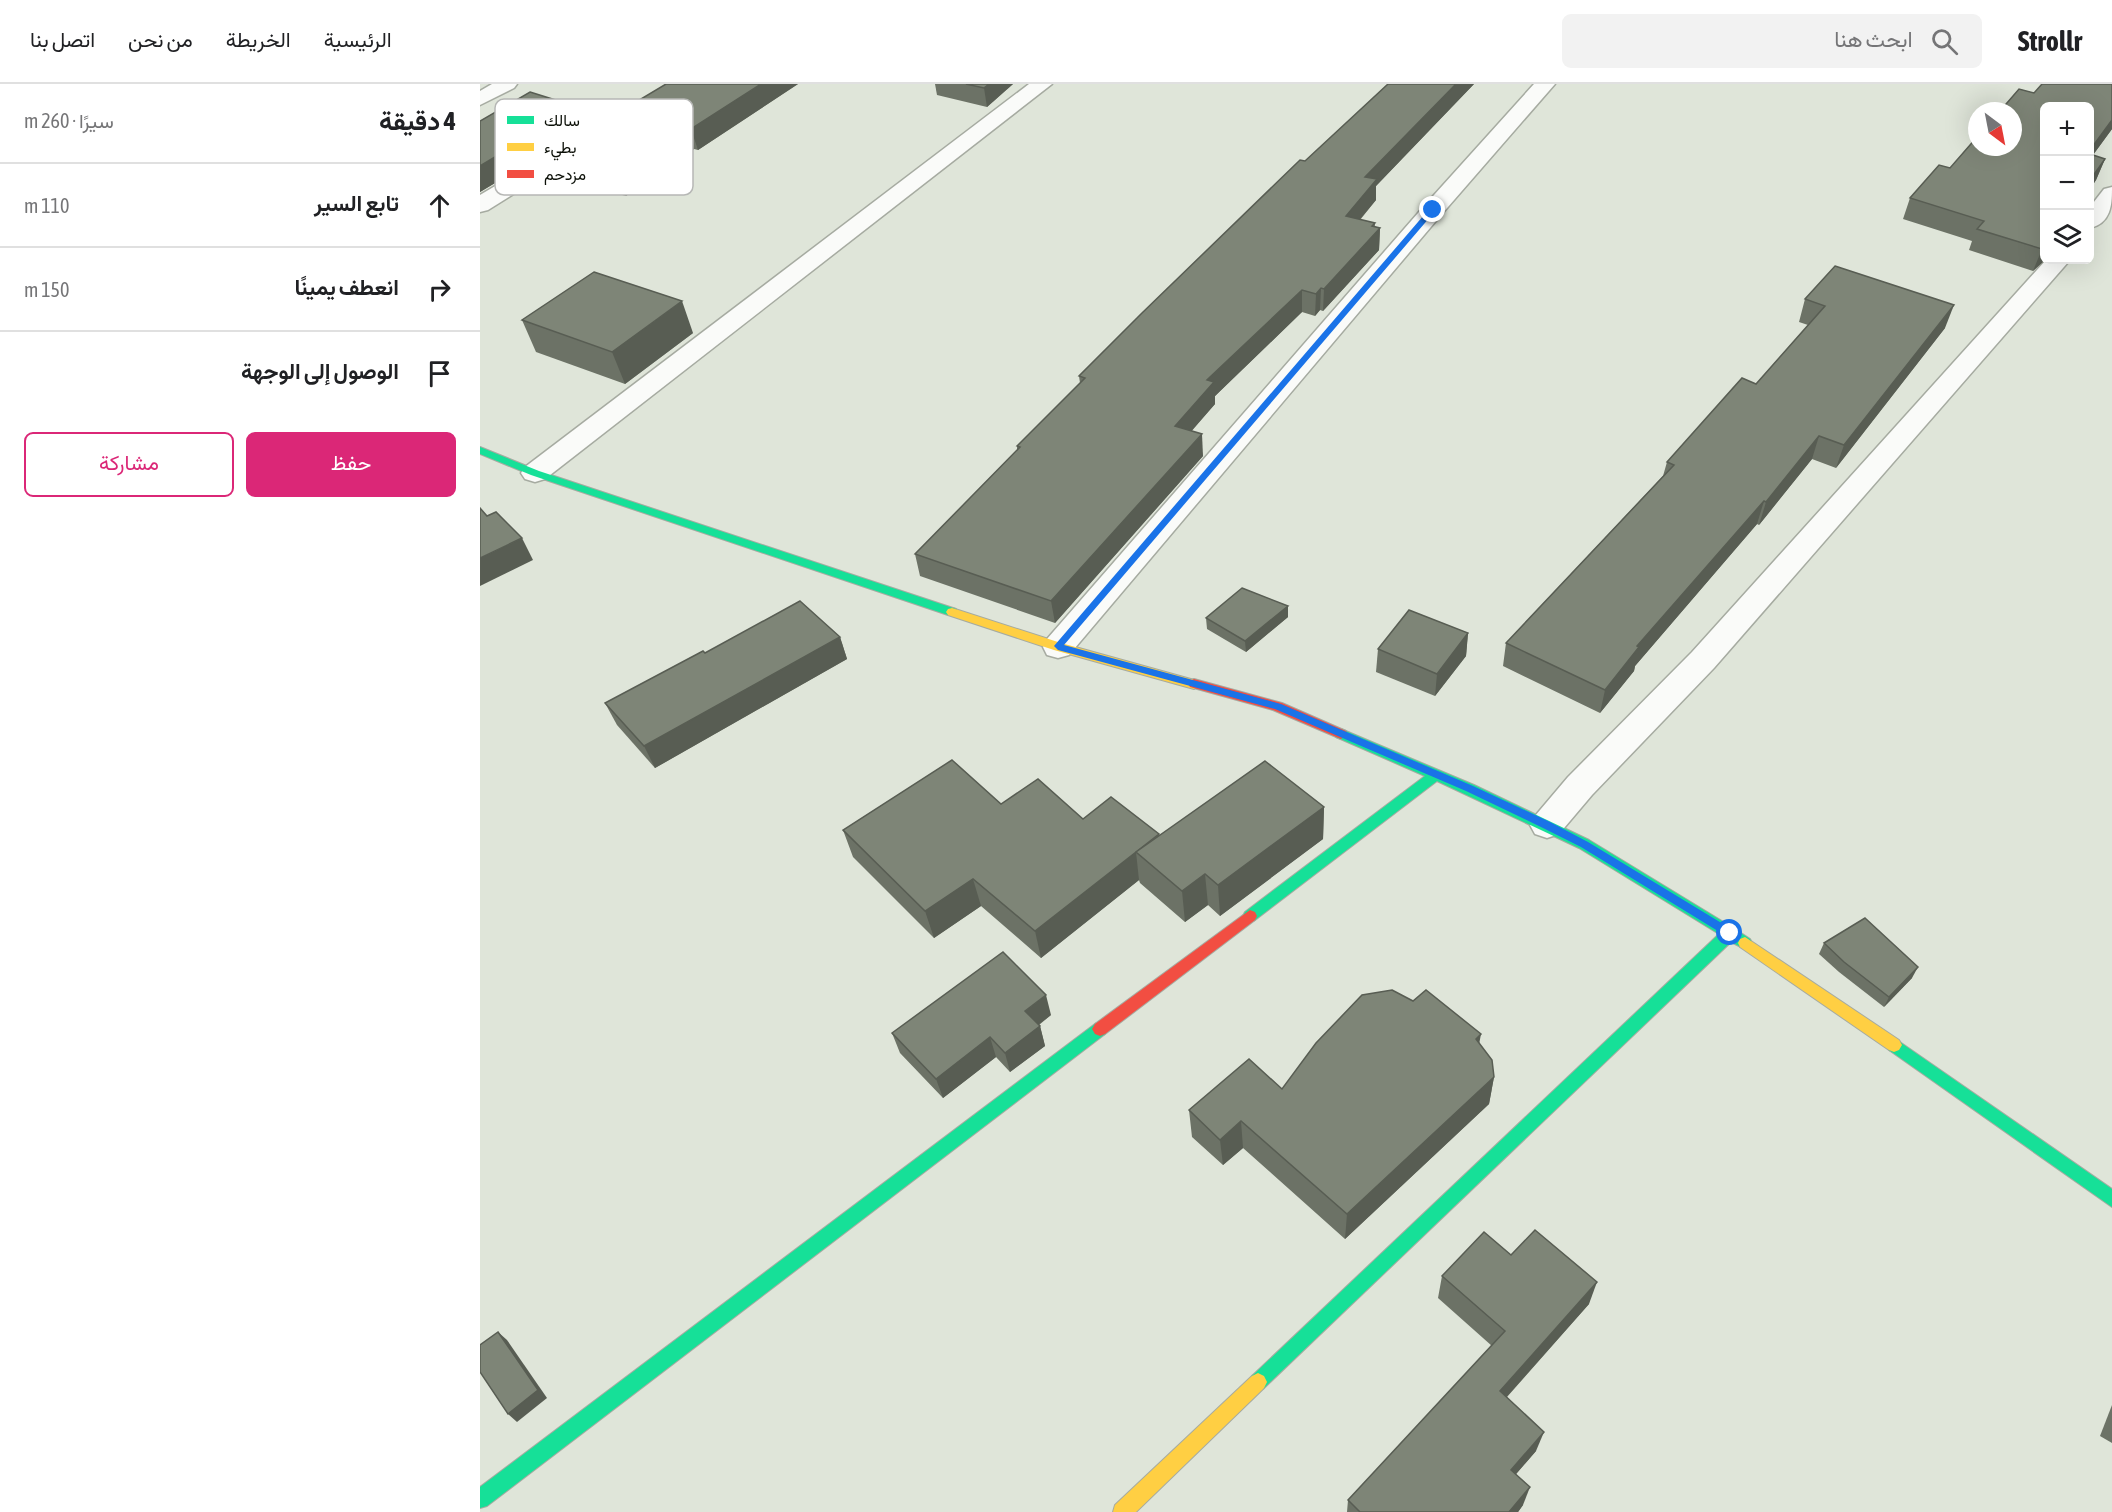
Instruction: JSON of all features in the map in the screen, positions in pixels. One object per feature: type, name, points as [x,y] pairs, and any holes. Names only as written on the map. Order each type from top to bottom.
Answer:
[{"type":"street","points":[[480,99],[507,84]]},
{"type":"street","points":[[535,473],[1042,84]]},
{"type":"street","points":[[1058,646],[1425,219],[1545,84]]},
{"type":"street","points":[[2094,216],[2112,194]]},
{"type":"street","points":[[480,205],[496,195]]},
{"type":"street","points":[[1547,825],[1580,786],[1703,660],[2054,264]]},
{"type":"street","points":[[480,450],[535,473],[1058,646],[1277,706],[1547,825],[1584,844],[1730,933],[1989,1111],[2112,1199]]},
{"type":"street","points":[[480,1499],[1436,775]]},
{"type":"street","points":[[1122,1512],[1730,933]]},
{"type":"building","points":[[666,84],[761,84],[693,128],[693,99],[641,99]]},
{"type":"building","points":[[966,84],[989,84],[984,88]]},
{"type":"building","points":[[1388,84],[1456,84],[1365,177],[1377,179],[1346,216],[1375,223],[1372,226],[1380,228],[1324,289],[1321,288],[1316,294],[1302,290],[1207,380],[1214,382],[1175,426],[1202,434],[1051,601],[915,554],[1085,378],[1079,376],[1142,313],[1300,160],[1305,161]]},
{"type":"building","points":[[2042,84],[2112,84],[2112,120],[2094,145],[2094,102],[2040,102],[2040,248],[1977,229],[1984,221],[1910,198],[1939,165],[1950,168],[1968,147],[1968,156],[2022,156],[2022,102],[2008,102],[2019,89],[2034,93]]},
{"type":"building","points":[[530,92],[552,99],[518,99]]},
{"type":"building","points":[[495,112],[495,157],[480,166],[480,121]]},
{"type":"building","points":[[2094,155],[2105,159],[2094,174]]},
{"type":"building","points":[[1835,266],[1954,305],[1844,445],[1819,436],[1766,502],[1764,501],[1637,646],[1639,647],[1605,690],[1506,643],[1674,465],[1667,462],[1742,378],[1756,384],[1825,306],[1805,299]]},
{"type":"building","points":[[594,272],[682,301],[612,352],[522,320]]},
{"type":"building","points":[[480,508],[487,516],[496,512],[522,538],[480,558]]},
{"type":"building","points":[[1242,588],[1288,606],[1245,641],[1206,618]]},
{"type":"building","points":[[800,601],[840,637],[644,746],[605,703],[703,651],[705,653]]},
{"type":"building","points":[[1409,610],[1468,633],[1437,674],[1378,649]]},
{"type":"building","points":[[952,760],[1001,804],[1038,779],[1083,819],[1111,797],[1159,834],[1035,931],[973,879],[925,911],[843,830]]},
{"type":"building","points":[[1265,761],[1324,807],[1218,885],[1205,874],[1182,891],[1136,852]]},
{"type":"building","points":[[1865,918],[1918,967],[1889,997],[1844,962],[1824,943]]},
{"type":"building","points":[[1003,952],[1046,995],[1025,1011],[1040,1026],[1005,1053],[990,1037],[936,1079],[892,1033]]},
{"type":"building","points":[[1392,990],[1413,1001],[1426,990],[1481,1034],[1476,1039],[1492,1060],[1494,1077],[1347,1214],[1241,1121],[1220,1140],[1189,1110],[1249,1059],[1282,1089],[1316,1043],[1362,995]]},
{"type":"building","points":[[1535,1230],[1597,1282],[1500,1391],[1544,1432],[1511,1470],[1530,1487],[1509,1512],[1360,1512],[1348,1500],[1505,1331],[1442,1276],[1484,1232],[1511,1255]]},
{"type":"building","points":[[498,1332],[538,1390],[508,1414],[480,1372],[480,1345]]},
{"type":"traffic: fast","points":[[480,450],[535,473],[952,612]]},
{"type":"traffic: fast","points":[[1341,734],[1469,789],[1584,844],[1745,943]]},
{"type":"traffic: fast","points":[[1250,916],[1436,775]]},
{"type":"traffic: fast","points":[[1258,1382],[1730,933]]},
{"type":"traffic: fast","points":[[480,1499],[1100,1029]]},
{"type":"traffic: fast","points":[[1894,1045],[2112,1199]]},
{"type":"traffic: slow","points":[[952,612],[1058,647],[1194,684]]},
{"type":"traffic: slow","points":[[1745,943],[1894,1045]]},
{"type":"traffic: slow","points":[[1122,1512],[1258,1382]]},
{"type":"traffic: jam","points":[[1194,684],[1277,706],[1341,734]]},
{"type":"traffic: jam","points":[[1100,1029],[1250,916]]},
{"type":"route","points":[[1433,210],[1058,646],[1277,706],[1547,825],[1584,844],[1730,933]]}]
